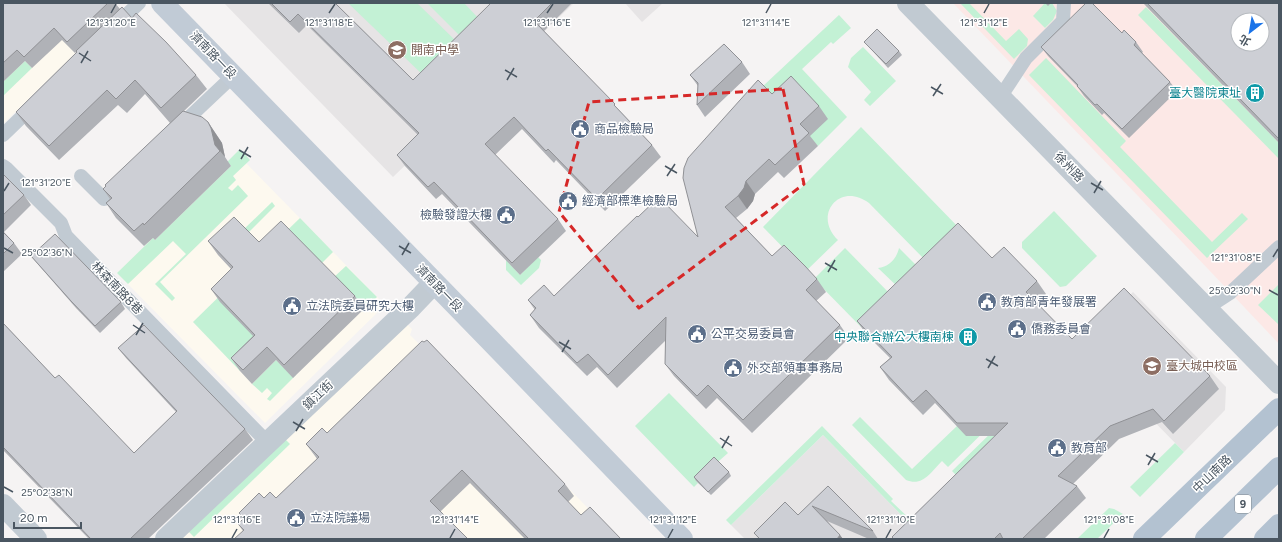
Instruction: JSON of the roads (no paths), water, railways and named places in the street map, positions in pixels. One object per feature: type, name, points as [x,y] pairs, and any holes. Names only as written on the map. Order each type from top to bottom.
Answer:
[{"type":"main road","name":"中山南路","points":[[1144,539],[1279,409]]},
{"type":"main road","name":"9","points":[[1206,539],[1279,468]]},
{"type":"main road","points":[[1265,539],[1279,525]]},
{"type":"street","name":"濟南路一段","points":[[162,3],[682,539]]},
{"type":"street","name":"徐州路","points":[[908,3],[1001,96],[1279,383]]},
{"type":"street","name":"鎮江街","points":[[166,539],[411,307],[434,283]]},
{"type":"street","points":[[3,505],[36,539]]},
{"type":"lane","points":[[104,37],[139,3]]},
{"type":"lane","points":[[1001,96],[1026,58],[1064,21],[1064,3]]},
{"type":"lane","points":[[172,134],[233,76]]},
{"type":"lane","points":[[3,135],[45,95]]},
{"type":"lane","name":"林森南路8巷","points":[[3,166],[61,223],[66,236],[268,443]]},
{"type":"lane","points":[[81,176],[104,199],[132,172]]},
{"type":"lane","points":[[1207,308],[1230,293],[1279,247]]},
{"type":"place","name":"開南中學","points":[[397,50]]},
{"type":"place","name":"臺大醫院東址","points":[[1255,93]]},
{"type":"place","name":"商品檢驗局","points":[[580,129]]},
{"type":"place","name":"經濟部標準檢驗局","points":[[568,201]]},
{"type":"place","name":"檢驗發證大樓","points":[[506,215]]},
{"type":"place","name":"教育部青年發展署","points":[[987,302]]},
{"type":"place","name":"立法院委員研究大樓","points":[[292,306]]},
{"type":"place","name":"僑務委員會","points":[[1017,329]]},
{"type":"place","name":"公平交易委員會","points":[[697,334]]},
{"type":"place","name":"中央聯合辦公大樓南棟","points":[[968,337]]},
{"type":"place","name":"臺大城中校區","points":[[1152,366]]},
{"type":"place","name":"外交部領事事務局","points":[[733,368]]},
{"type":"place","name":"教育部","points":[[1057,448]]},
{"type":"place","name":"立法院議場","points":[[296,518]]}]
